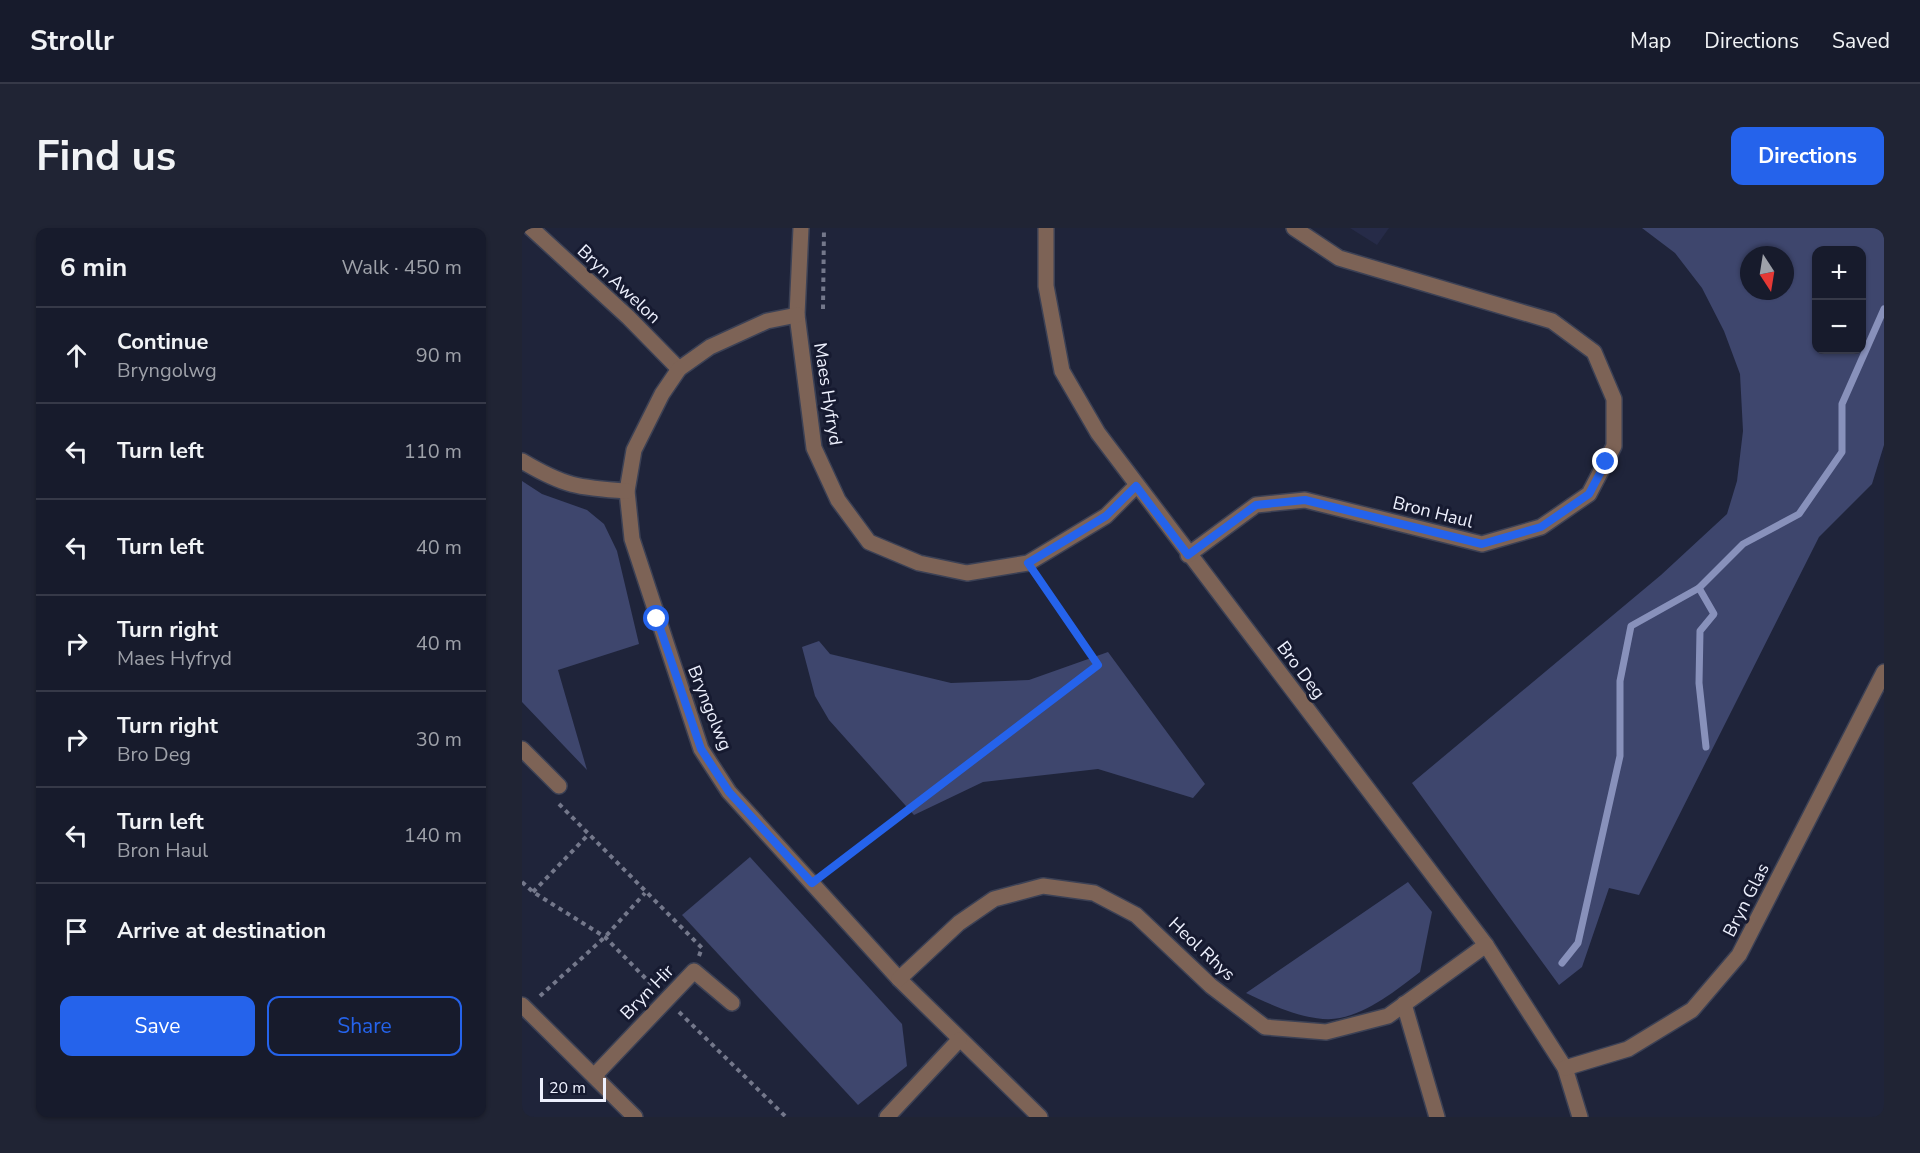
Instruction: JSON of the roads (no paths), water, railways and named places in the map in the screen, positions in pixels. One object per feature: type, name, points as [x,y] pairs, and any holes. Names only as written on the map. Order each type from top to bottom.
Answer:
[{"type":"street","name":"Bryn Awelon","points":[[531,228],[628,317],[679,369]]},
{"type":"street","name":"Maes Hyfryd","points":[[801,228],[797,315],[814,448],[838,500],[869,542],[919,564],[967,573],[1028,563],[1106,516],[1136,486]]},
{"type":"street","name":"Bro Deg","points":[[1046,228],[1046,286],[1062,371],[1098,433],[1188,555],[1486,945],[1565,1068],[1580,1117]]},
{"type":"street","name":"Bron Haul","points":[[1188,555],[1256,505],[1305,500],[1482,544],[1541,527],[1589,494],[1614,446],[1614,399],[1594,352],[1552,321],[1339,258],[1294,228]]},
{"type":"street","name":"Bryngolwg","points":[[797,315],[767,321],[710,347],[679,369],[662,394],[634,450],[627,491],[632,539],[701,749],[729,792],[899,979],[1040,1117]]},
{"type":"street","points":[[522,461],[557,482],[585,488],[627,491]]},
{"type":"street","name":"Bryn Glas","points":[[1565,1068],[1628,1049],[1692,1010],[1739,955],[1882,681]]},
{"type":"street","points":[[524,754],[558,786]]},
{"type":"street","name":"Heol Rhys","points":[[899,979],[959,922],[994,899],[1043,886],[1094,893],[1136,915],[1211,986],[1265,1027],[1326,1032],[1388,1016],[1486,945]]},
{"type":"street","name":"Bryn Hir","points":[[594,1076],[694,971],[732,1003]]},
{"type":"street","points":[[1404,1004],[1437,1117]]},
{"type":"street","points":[[523,1006],[635,1117]]},
{"type":"street","points":[[887,1117],[959,1040]]},
{"type":"waterway","points":[[1562,963],[1578,943],[1620,756],[1620,681],[1631,626],[1699,588],[1743,544],[1799,514],[1842,452],[1842,404],[1884,309]]},
{"type":"waterway","points":[[1699,588],[1714,614],[1700,631],[1699,683],[1706,747]]}]
